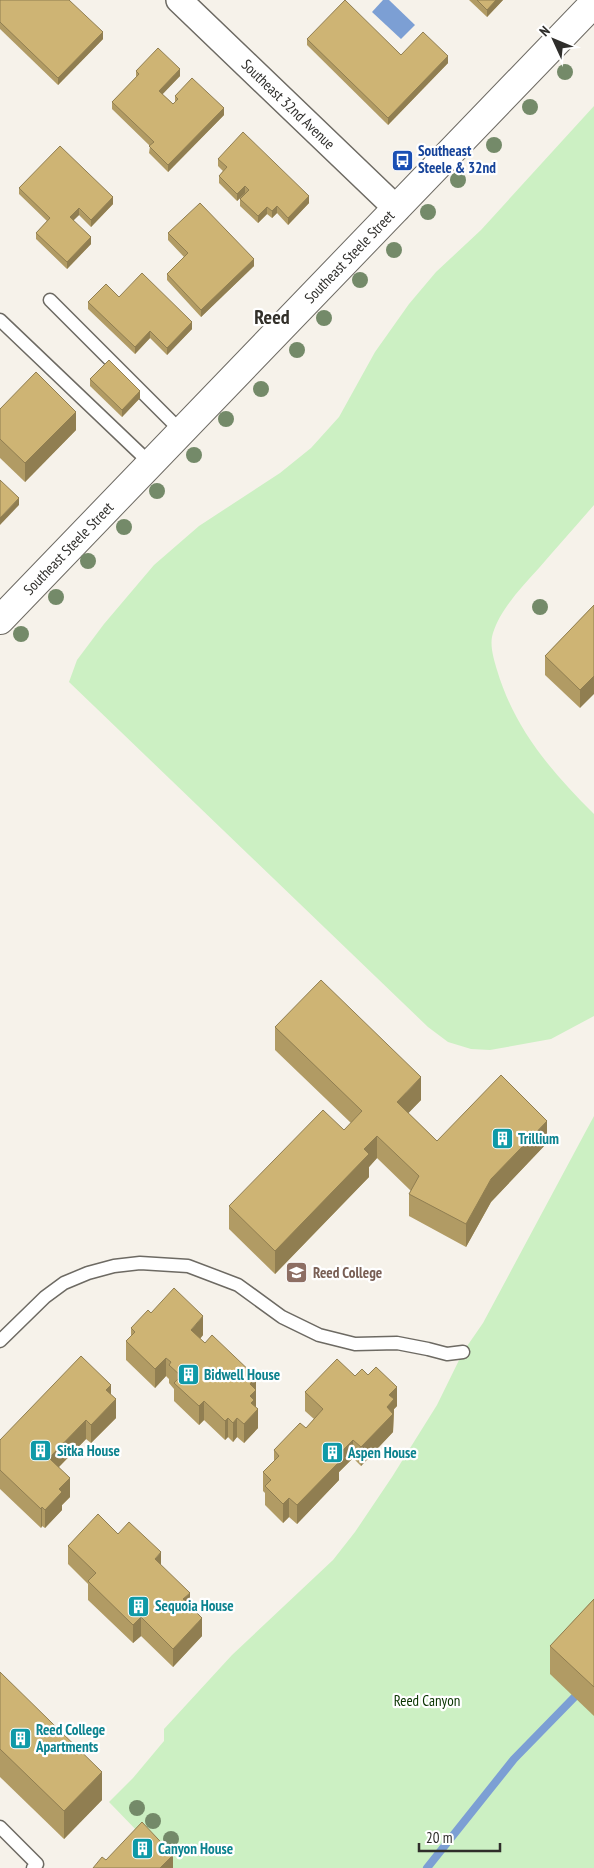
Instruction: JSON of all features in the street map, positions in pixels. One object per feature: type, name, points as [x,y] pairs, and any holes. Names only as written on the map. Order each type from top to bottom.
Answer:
[{"type":"street","name":"Southeast 32nd Avenue","points":[[180,0],[396,209]]},
{"type":"street","name":"Southeast Steele Street","points":[[0,620],[594,3]]},
{"type":"lane","points":[[50,300],[181,430]]},
{"type":"lane","points":[[0,320],[150,463]]},
{"type":"lane","points":[[0,1341],[38,1304],[64,1283],[88,1273],[114,1266],[140,1263],[188,1266],[238,1285],[282,1317],[319,1335],[355,1344],[397,1343],[428,1348],[447,1354],[463,1352]]},
{"type":"lane","points":[[0,1827],[37,1864],[33,1868]]},
{"type":"green space","points":[[594,106],[594,505],[513,598],[501,615],[493,633],[492,652],[505,692],[524,731],[563,782],[594,814],[594,1016],[551,1039],[490,1050],[471,1049],[448,1042],[428,1027],[69,682],[77,660],[104,624],[154,565],[199,526],[280,473],[311,448],[339,417],[375,352],[409,304],[436,272],[481,230]]},
{"type":"green space","name":"Reed Canyon","points":[[594,1116],[594,1868],[173,1868],[109,1802],[133,1778],[164,1741],[164,1729],[232,1655],[333,1560],[355,1532],[437,1405],[463,1352],[483,1323]]},
{"type":"water","points":[[383,0],[389,0],[415,25],[401,39],[372,12]]},
{"type":"building","points":[[0,0],[69,0],[103,32],[58,78],[0,22]]},
{"type":"building","points":[[345,0],[401,55],[423,32],[448,56],[388,118],[307,39]]},
{"type":"building","points":[[477,0],[496,0],[487,10]]},
{"type":"building","points":[[158,48],[180,69],[159,91],[173,104],[178,99],[175,96],[192,78],[224,108],[168,165],[149,146],[154,142],[112,102],[139,74],[136,71]]},
{"type":"building","points":[[243,132],[309,196],[288,218],[277,206],[272,211],[267,207],[258,216],[240,199],[249,190],[245,186],[237,194],[219,176],[227,167],[218,159]]},
{"type":"building","points":[[60,146],[113,197],[91,220],[79,208],[70,217],[91,237],[67,262],[36,233],[50,218],[19,188]]},
{"type":"building","points":[[200,203],[254,259],[201,310],[167,274],[188,253],[168,233]]},
{"type":"building","points":[[142,273],[192,322],[167,348],[150,331],[135,347],[88,302],[106,284],[119,297]]},
{"type":"building","points":[[109,360],[140,391],[122,410],[90,379]]},
{"type":"building","points":[[36,372],[76,412],[25,463],[0,439],[0,409]]},
{"type":"building","points":[[0,480],[19,498],[0,518]]},
{"type":"building","points":[[594,605],[594,676],[580,690],[545,656]]},
{"type":"building","name":"Trillium","points":[[321,980],[421,1077],[397,1102],[437,1141],[501,1075],[547,1121],[491,1179],[466,1224],[409,1194],[419,1176],[377,1136],[364,1149],[369,1154],[275,1251],[229,1206],[323,1110],[344,1130],[362,1111],[275,1027]]},
{"type":"building","name":"Bidwell House","points":[[174,1288],[203,1316],[191,1330],[205,1343],[212,1335],[256,1377],[250,1384],[256,1390],[250,1396],[254,1400],[251,1403],[258,1409],[244,1424],[237,1418],[233,1423],[228,1418],[225,1421],[204,1401],[199,1406],[174,1383],[181,1376],[169,1365],[171,1362],[166,1358],[155,1369],[126,1341],[135,1332],[131,1328],[148,1310],[151,1313]]},
{"type":"building","name":"Sitka House","points":[[81,1356],[111,1385],[106,1390],[116,1399],[91,1425],[86,1420],[49,1458],[70,1478],[59,1489],[62,1492],[45,1510],[42,1507],[41,1509],[0,1470],[0,1440]]},
{"type":"building","name":"Aspen House","points":[[337,1359],[355,1376],[362,1369],[368,1375],[376,1367],[397,1387],[389,1395],[394,1399],[387,1407],[393,1414],[361,1447],[353,1440],[335,1458],[339,1462],[297,1505],[289,1498],[283,1504],[265,1486],[271,1480],[263,1472],[279,1456],[274,1450],[300,1423],[306,1428],[323,1409],[305,1392]]},
{"type":"building","name":"Sequoia House","points":[[98,1514],[118,1534],[129,1522],[161,1552],[155,1559],[190,1593],[183,1599],[202,1618],[173,1649],[141,1617],[133,1625],[88,1581],[96,1573],[68,1546]]},
{"type":"building","points":[[594,1599],[594,1687],[550,1646]]},
{"type":"building","points":[[0,1672],[102,1772],[64,1811],[0,1749]]},
{"type":"building","points":[[142,1822],[173,1855],[160,1868],[93,1868],[102,1857],[106,1860]]},
{"type":"waterway","points":[[427,1868],[514,1759],[594,1677]]},
{"type":"place","name":"Southeast Steele & 32nd","points":[[402,160]]},
{"type":"place","name":"Trillium","points":[[502,1139]]},
{"type":"place","name":"Reed College","points":[[297,1273]]},
{"type":"place","name":"Bidwell House","points":[[188,1375]]},
{"type":"place","name":"Sitka House","points":[[41,1451]]},
{"type":"place","name":"Aspen House","points":[[332,1453]]},
{"type":"place","name":"Sequoia House","points":[[139,1606]]},
{"type":"place","name":"Reed College Apartments","points":[[20,1739]]},
{"type":"place","name":"Canyon House","points":[[142,1849]]},
{"type":"district","name":"Reed","points":[[272,317]]}]
